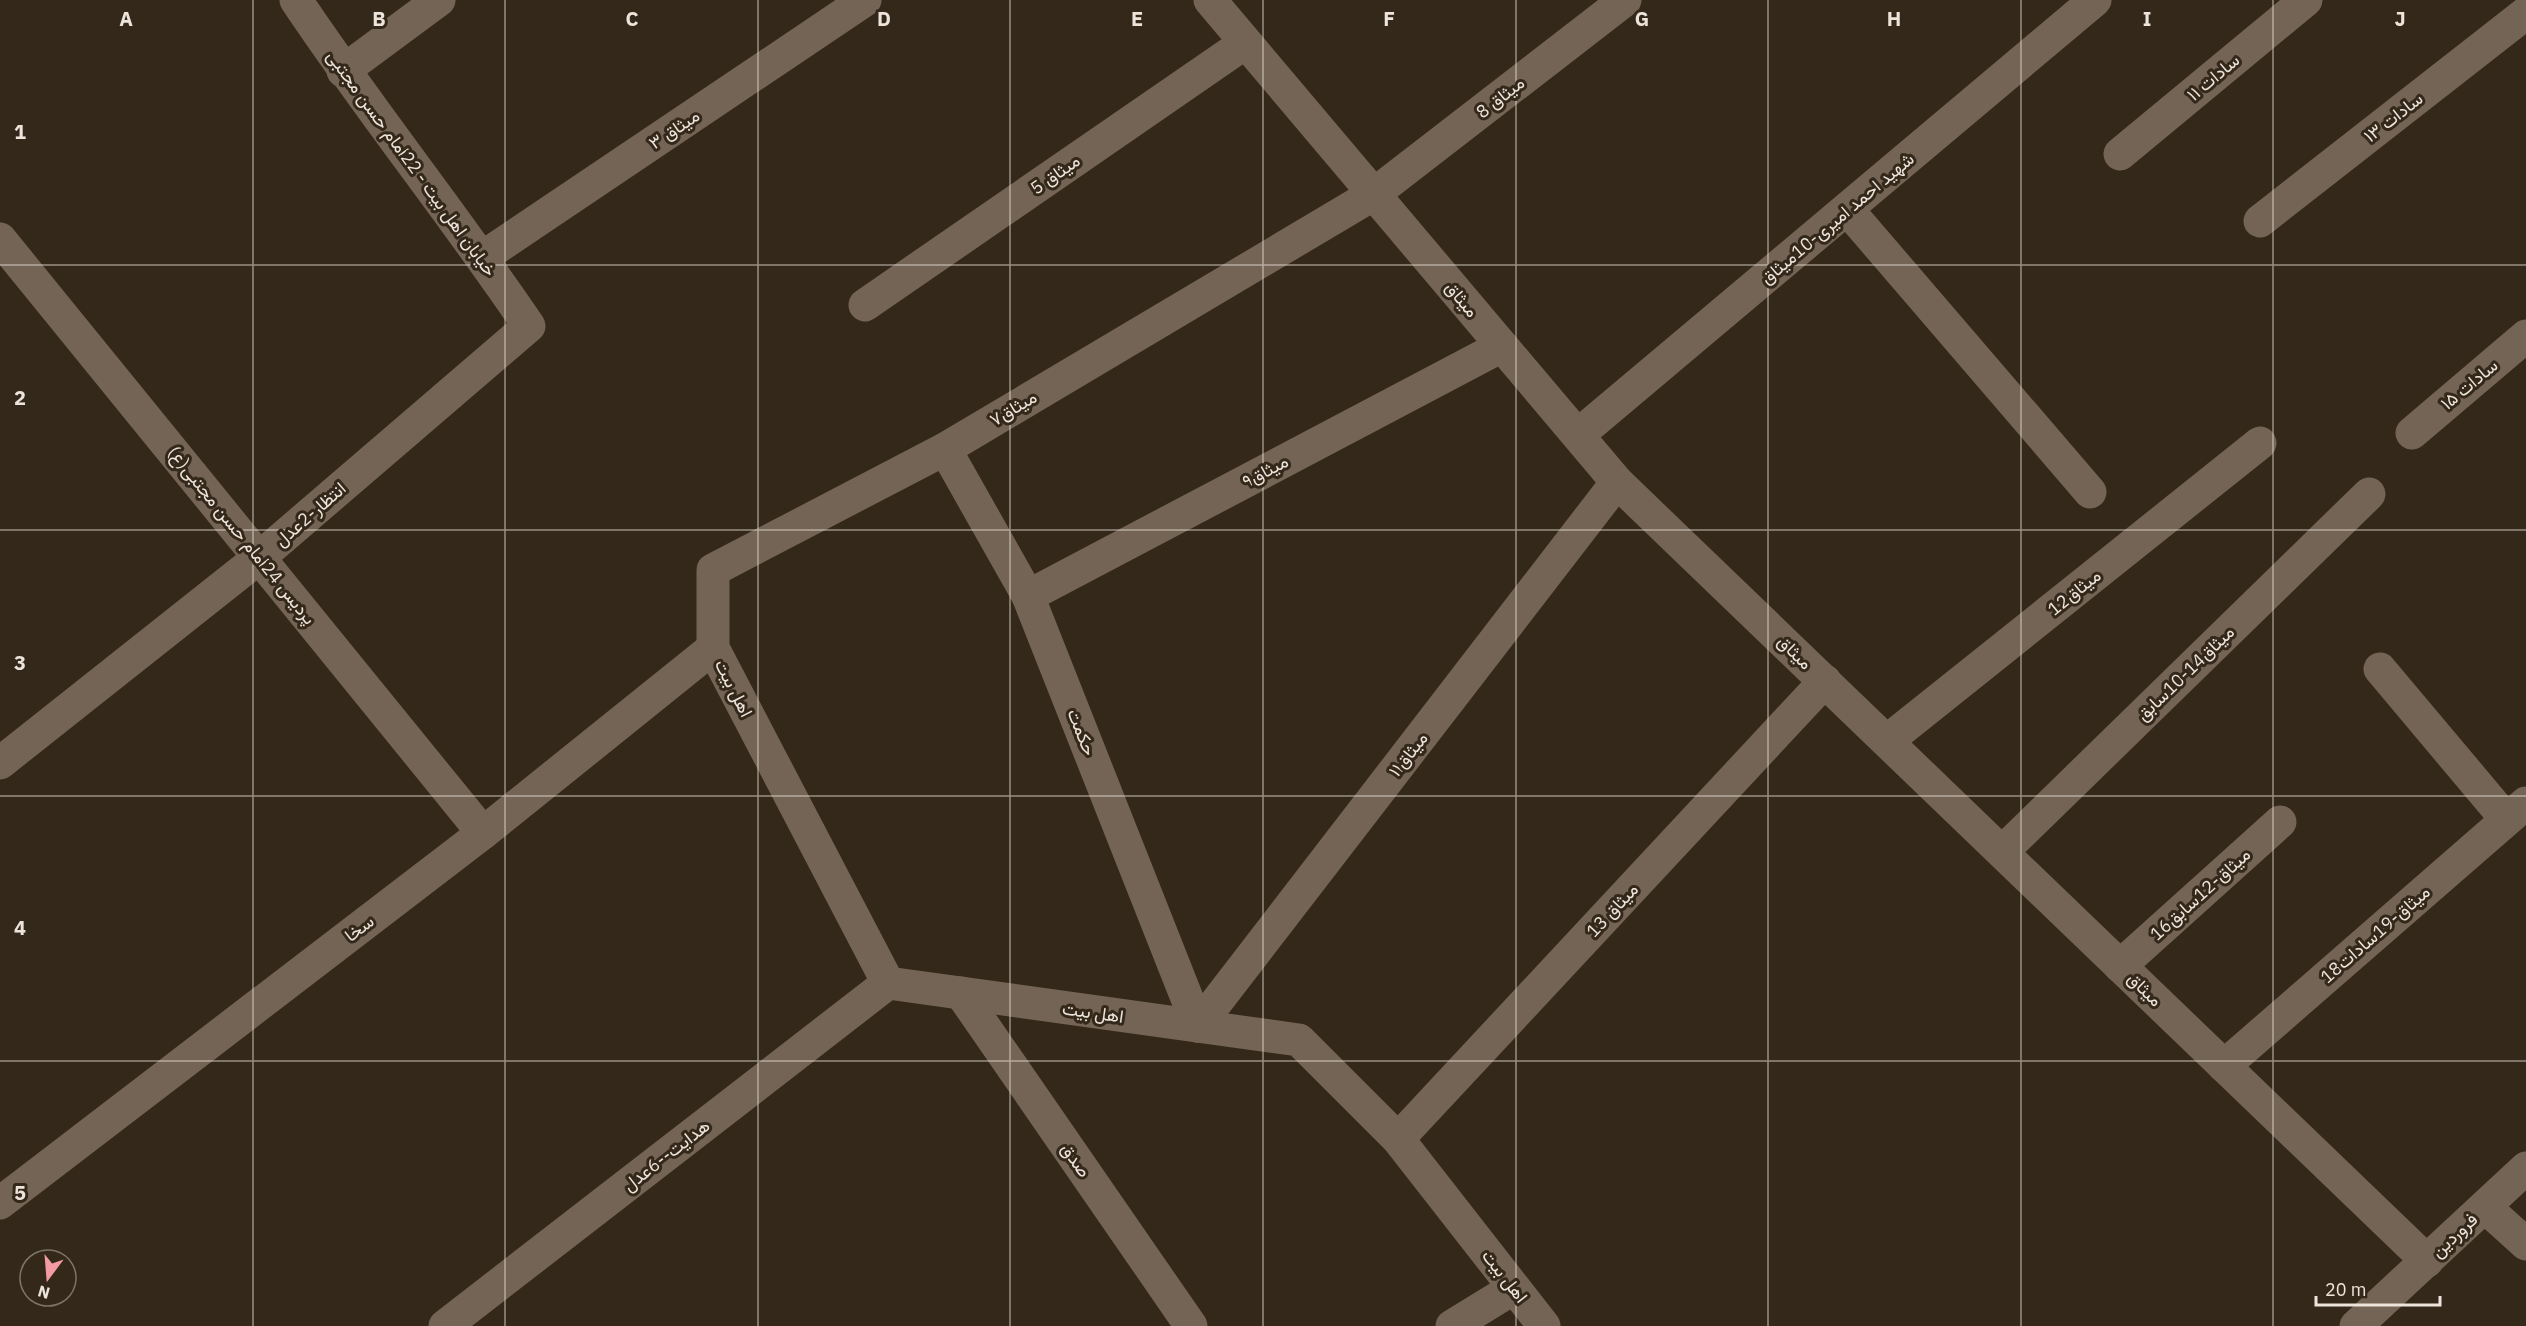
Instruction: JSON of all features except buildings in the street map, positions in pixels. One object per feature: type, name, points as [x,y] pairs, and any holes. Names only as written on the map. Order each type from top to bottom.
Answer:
[{"type":"street","name":"خیابان اهل بیت - 22امام حسن مجتبی","points":[[296,0],[344,71],[483,257],[529,326]]},
{"type":"street","points":[[344,71],[439,0]]},
{"type":"street","name":"میثاق ۳","points":[[483,257],[865,0]]},
{"type":"street","name":"میثاق","points":[[1210,0],[1617,482],[2427,1261]]},
{"type":"street","name":"میثاق 8","points":[[1374,194],[1625,0]]},
{"type":"street","name":"شهید احمد امیری-10میثاق","points":[[1578,435],[2095,0]]},
{"type":"street","name":"سادات ۱۱","points":[[2120,153],[2306,0]]},
{"type":"street","name":"سادات ۱۳","points":[[2260,221],[2526,13]]},
{"type":"street","name":"میثاق 5","points":[[865,305],[1245,43]]},
{"type":"street","name":"میثاق۷","points":[[713,648],[713,570],[945,449],[1374,194]]},
{"type":"street","points":[[1847,209],[2090,492]]},
{"type":"street","name":"پردیس 24امام حسن مجتبی(ع)","points":[[0,239],[483,833]]},
{"type":"street","name":"انتظار-2عدل","points":[[0,763],[260,556],[529,326]]},
{"type":"street","name":"سادات ۱۵","points":[[2412,433],[2526,336]]},
{"type":"street","name":"میثاق۹","points":[[1028,596],[1502,346]]},
{"type":"street","name":"12میثاق","points":[[1887,741],[2260,442]]},
{"type":"street","name":"حکمت","points":[[945,449],[1028,596],[1198,1026]]},
{"type":"street","name":"میثاق۱۱","points":[[1198,1026],[1617,482]]},
{"type":"street","name":"میثاق14-10سابق","points":[[2002,852],[2369,494]]},
{"type":"street","name":"سخا","points":[[0,1203],[483,833],[713,648]]},
{"type":"street","name":"اهل بیت","points":[[713,648],[888,983],[1299,1040],[1398,1139],[1544,1326]]},
{"type":"street","points":[[2380,669],[2516,811]]},
{"type":"street","name":"میثاق 13","points":[[1398,1139],[1825,681]]},
{"type":"street","name":"18میثاق-19سادات","points":[[2224,1066],[2516,811]]},
{"type":"street","name":"16میثاق-12سابق","points":[[2120,966],[2280,822]]},
{"type":"street","name":"هدایت--6عدل","points":[[445,1326],[888,983]]},
{"type":"street","name":"صدق","points":[[961,993],[1191,1326]]},
{"type":"street","name":"فروردین","points":[[2355,1326],[2526,1168]]},
{"type":"street","points":[[2485,1207],[2526,1244]]},
{"type":"street","points":[[1452,1326],[1514,1288]]}]
